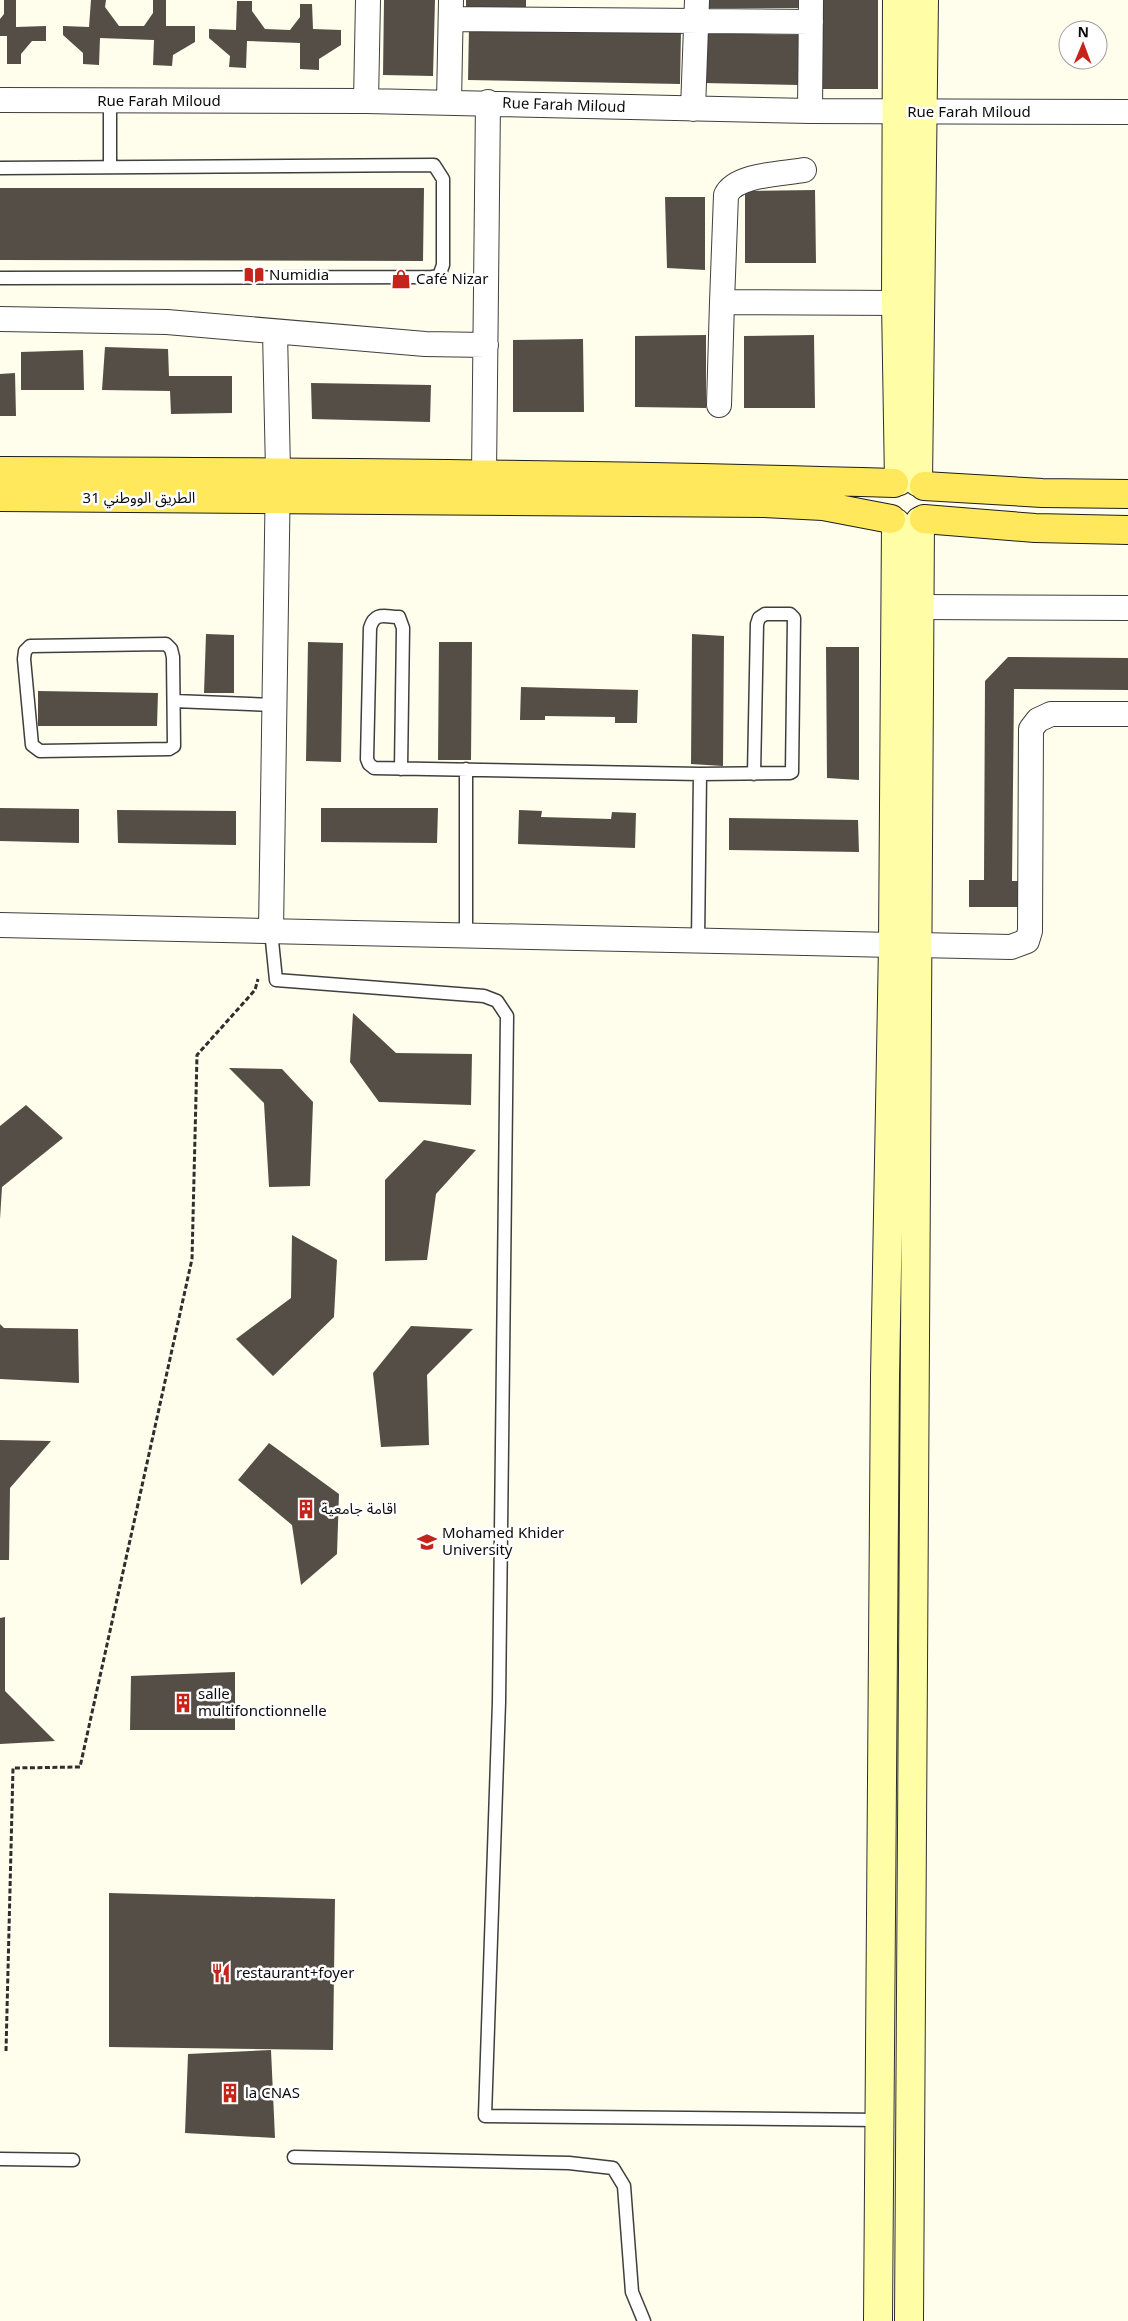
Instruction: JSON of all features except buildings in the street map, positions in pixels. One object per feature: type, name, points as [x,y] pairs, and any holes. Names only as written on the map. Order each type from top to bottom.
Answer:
[{"type":"main road","points":[[897,0],[910,112],[909,483]]},
{"type":"main road","points":[[909,483],[896,303],[910,112],[924,0]]},
{"type":"main road","points":[[0,471],[278,471],[484,475],[621,475],[909,483],[1042,493],[1128,494]]},
{"type":"main road","points":[[909,483],[928,492],[931,506],[908,520],[886,513],[884,499],[886,492],[909,483]]},
{"type":"main road","name":"الطريق الووطني 31","points":[[0,497],[764,503],[823,506],[908,520],[1035,528],[1128,530]]},
{"type":"main road","points":[[878,2321],[885,1376],[920,607],[908,520]]},
{"type":"main road","points":[[908,520],[905,945],[909,2321]]},
{"type":"street","points":[[366,100],[368,0]]},
{"type":"street","points":[[449,102],[451,10],[811,11],[810,111]]},
{"type":"street","points":[[693,109],[697,11]]},
{"type":"street","name":"Rue Farah Miloud","points":[[0,100],[110,102],[366,100],[810,111],[1128,112]]},
{"type":"street","points":[[484,475],[488,102]]},
{"type":"street","points":[[719,405],[726,195],[729,189],[744,180],[804,170]]},
{"type":"street","points":[[722,302],[896,303]]},
{"type":"street","points":[[0,319],[167,322],[425,344],[486,345]]},
{"type":"street","points":[[271,931],[278,499],[275,332]]},
{"type":"street","points":[[920,607],[1128,608]]},
{"type":"street","points":[[0,925],[1010,947],[1027,941],[1030,932],[1032,729],[1038,720],[1051,714],[1128,714]]},
{"type":"lane","points":[[110,102],[110,167]]},
{"type":"lane","points":[[0,168],[434,165],[443,179],[442,272],[439,276],[432,278],[0,278]]},
{"type":"lane","points":[[401,769],[403,628],[399,617],[377,616],[372,619],[370,628],[367,759],[374,768],[401,769],[466,769],[700,774],[754,774],[792,772],[794,618],[790,614],[765,614],[759,618],[754,774]]},
{"type":"lane","points":[[166,644],[171,649],[173,657],[174,701],[175,740],[174,746],[169,748],[40,751],[32,745],[31,739],[25,651],[30,646],[38,645],[166,644]]},
{"type":"lane","points":[[174,701],[275,705]]},
{"type":"lane","points":[[466,769],[466,935]]},
{"type":"lane","points":[[698,941],[700,774]]},
{"type":"lane","points":[[271,931],[276,980],[484,996],[497,1001],[507,1016],[499,1702],[485,2116],[880,2120]]},
{"type":"lane","points":[[294,2157],[569,2163],[613,2168],[624,2186],[632,2292],[644,2321]]},
{"type":"lane","points":[[0,2159],[74,2160]]},
{"type":"path","points":[[6,2050],[14,1768],[80,1767],[192,1259],[198,1055],[255,990],[260,973]]},
{"type":"place","name":"Numidia","points":[[254,275]]},
{"type":"place","name":"Café Nizar","points":[[401,279]]},
{"type":"place","name":"اقامة جامعية","points":[[306,1509]]},
{"type":"place","name":"Mohamed Khider University","points":[[427,1542]]},
{"type":"place","name":"salle multifonctionnelle","points":[[183,1703]]},
{"type":"place","name":"restaurant+foyer","points":[[221,1973]]},
{"type":"place","name":"la CNAS","points":[[230,2093]]}]
